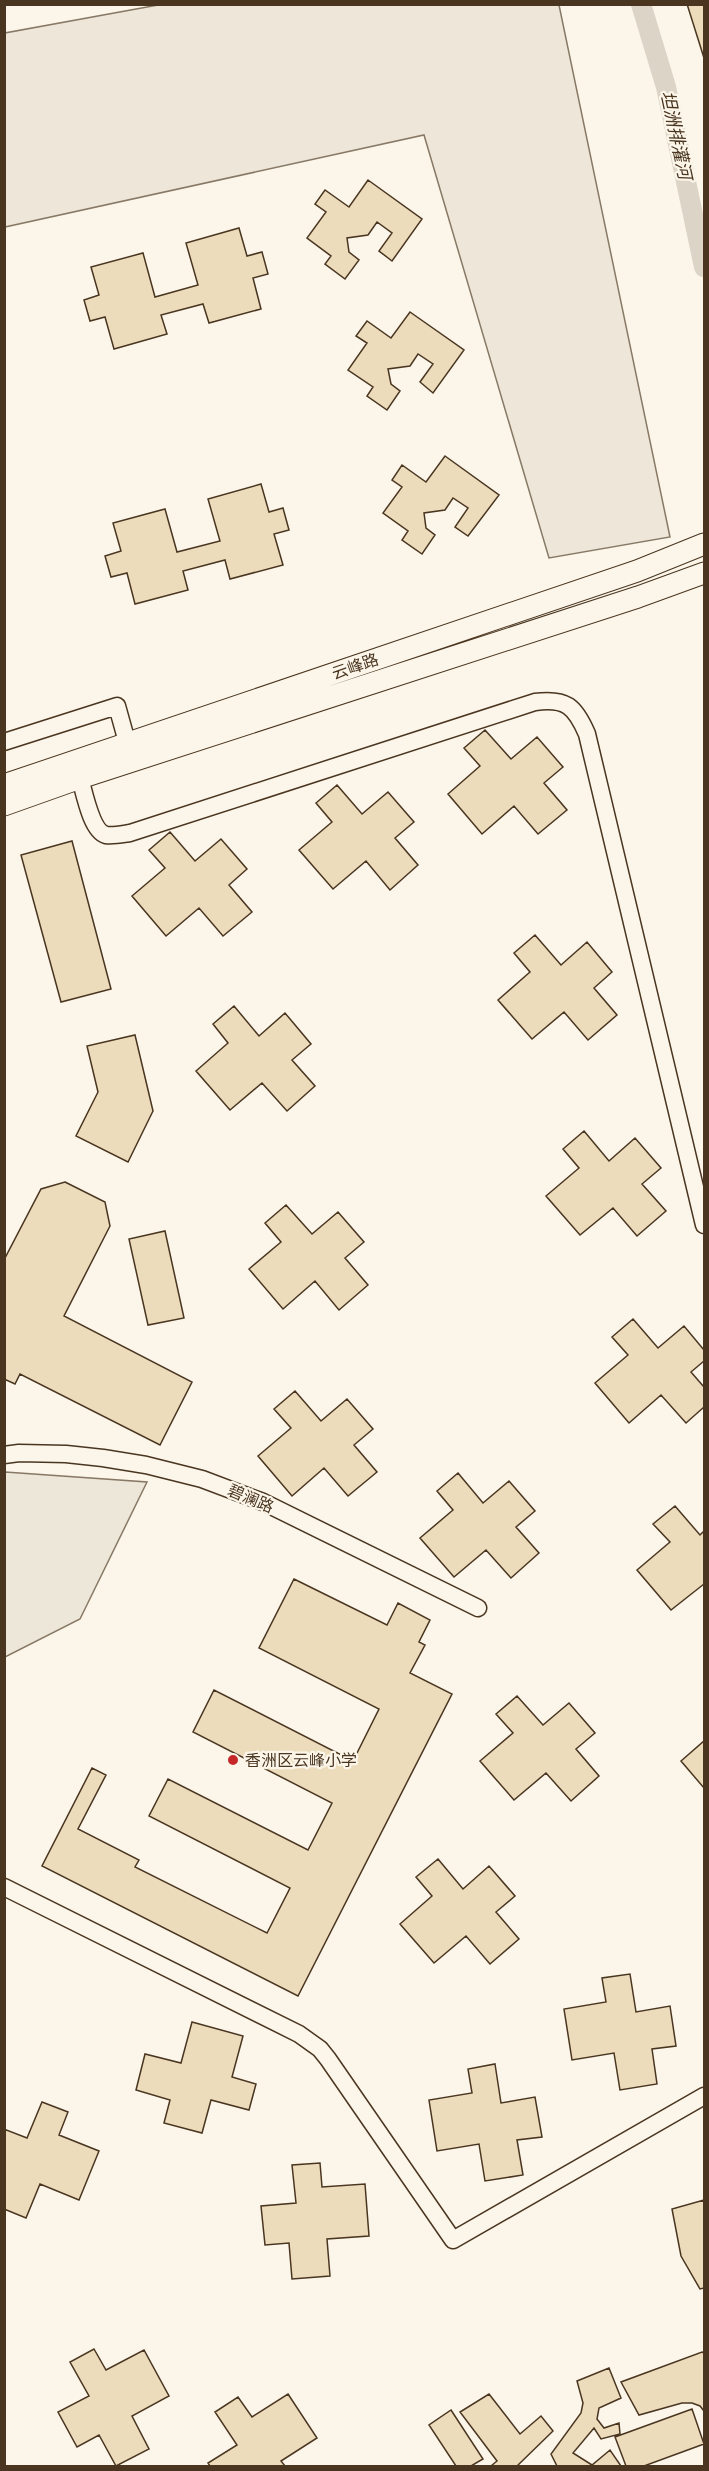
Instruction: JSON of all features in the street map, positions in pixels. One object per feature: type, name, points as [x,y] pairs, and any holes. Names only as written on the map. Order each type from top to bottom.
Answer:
[{"type":"street","name":"云峰路","points":[[4,785],[666,560],[705,544]]},
{"type":"street","name":"云峰路","points":[[4,805],[705,573]]},
{"type":"street","points":[[80,778],[94,824],[100,831],[105,835],[130,833],[535,702],[560,702],[571,707],[579,714],[587,734],[705,1225]]},
{"type":"street","points":[[4,742],[117,706],[127,742]]},
{"type":"street","name":"碧澜路","points":[[4,1455],[66,1454],[103,1458],[146,1465],[202,1479],[263,1502],[478,1608]]},
{"type":"street","points":[[4,1887],[312,2042],[328,2059],[453,2240],[705,2096]]},
{"type":"shaded area","points":[[158,5],[559,5],[670,537],[549,558],[424,135],[5,227],[5,33]]},
{"type":"shaded area","points":[[5,1472],[147,1482],[80,1619],[5,1657]]},
{"type":"building","points":[[687,4],[704,4],[704,58]]},
{"type":"building","points":[[368,180],[422,219],[392,261],[379,251],[392,233],[377,222],[368,235],[347,238],[349,252],[359,260],[345,279],[325,264],[331,256],[307,238],[326,212],[315,204],[325,190],[349,207]]},
{"type":"building","points":[[239,228],[247,256],[262,252],[268,274],[253,278],[261,309],[209,323],[203,304],[161,315],[167,334],[114,349],[105,317],[90,321],[84,300],[99,295],[91,267],[143,253],[155,297],[198,285],[186,243]]},
{"type":"building","points":[[410,312],[464,350],[433,393],[420,382],[433,364],[418,354],[410,366],[388,369],[391,384],[400,391],[387,410],[367,396],[373,387],[348,370],[367,343],[356,336],[367,321],[391,338]]},
{"type":"building","points":[[445,456],[499,495],[468,536],[455,527],[468,508],[453,498],[445,510],[424,513],[426,528],[435,535],[422,554],[402,540],[408,531],[383,513],[402,487],[392,480],[402,465],[426,482]]},
{"type":"building","points":[[261,484],[269,512],[283,508],[289,530],[274,534],[283,565],[230,579],[225,560],[183,571],[188,590],[135,604],[127,573],[111,577],[105,556],[121,551],[113,523],[165,509],[177,552],[220,541],[208,499]]},
{"type":"building","points":[[485,730],[511,759],[537,737],[563,767],[544,783],[567,810],[538,834],[514,806],[482,834],[448,794],[480,766],[464,748]]},
{"type":"building","points":[[337,785],[362,814],[388,792],[414,822],[395,838],[418,865],[390,890],[366,861],[333,889],[299,850],[332,822],[316,803]]},
{"type":"building","points":[[170,832],[195,861],[221,839],[247,869],[229,885],[252,912],[223,936],[199,908],[166,936],[132,896],[165,868],[149,850]]},
{"type":"building","points":[[72,841],[111,989],[61,1002],[21,855]]},
{"type":"building","points":[[535,935],[561,965],[587,942],[612,972],[594,988],[617,1015],[588,1040],[564,1012],[532,1039],[498,1000],[530,972],[514,953]]},
{"type":"building","points":[[234,1006],[259,1036],[285,1013],[311,1044],[292,1060],[315,1086],[287,1111],[262,1083],[230,1110],[196,1071],[228,1043],[213,1024]]},
{"type":"building","points":[[135,1035],[153,1111],[128,1162],[76,1136],[98,1092],[87,1046]]},
{"type":"building","points":[[584,1131],[609,1161],[635,1138],[661,1168],[642,1184],[666,1211],[637,1236],[613,1208],[580,1235],[546,1196],[579,1168],[563,1149]]},
{"type":"building","points":[[65,1182],[105,1202],[110,1226],[64,1316],[192,1382],[160,1445],[20,1374],[15,1384],[4,1379],[4,1260],[41,1189]]},
{"type":"building","points":[[286,1205],[312,1234],[338,1212],[364,1242],[345,1258],[368,1285],[339,1310],[315,1281],[283,1309],[249,1269],[281,1242],[265,1223]]},
{"type":"building","points":[[165,1231],[184,1318],[148,1325],[129,1239]]},
{"type":"building","points":[[633,1319],[658,1348],[684,1326],[704,1350],[704,1361],[691,1372],[704,1387],[704,1407],[686,1423],[661,1395],[629,1423],[595,1383],[628,1355],[612,1337]]},
{"type":"building","points":[[295,1391],[321,1421],[347,1399],[373,1429],[354,1445],[377,1472],[348,1496],[324,1468],[292,1496],[258,1456],[291,1428],[274,1409]]},
{"type":"building","points":[[458,1473],[483,1503],[509,1481],[535,1511],[516,1527],[539,1553],[511,1578],[486,1550],[454,1577],[420,1538],[453,1510],[437,1491]]},
{"type":"building","points":[[675,1506],[700,1535],[704,1531],[704,1584],[671,1610],[637,1570],[670,1542],[653,1524]]},
{"type":"building","points":[[294,1579],[387,1625],[398,1603],[430,1620],[419,1642],[425,1645],[410,1673],[452,1694],[298,1996],[42,1866],[92,1768],[106,1775],[78,1829],[139,1860],[135,1867],[267,1933],[290,1888],[149,1816],[168,1779],[308,1850],[332,1803],[193,1732],[214,1690],[353,1761],[379,1709],[259,1648]]},
{"type":"building","points":[[517,1696],[543,1725],[569,1703],[595,1733],[576,1749],[599,1776],[571,1801],[546,1773],[514,1800],[480,1761],[513,1733],[496,1714]]},
{"type":"building","points":[[704,1741],[704,1788],[681,1761]]},
{"type":"building","points":[[438,1859],[463,1889],[489,1866],[515,1896],[496,1912],[519,1939],[490,1964],[466,1936],[434,1963],[400,1924],[432,1896],[416,1877]]},
{"type":"building","points":[[630,1974],[636,2012],[670,2006],[676,2046],[652,2049],[657,2084],[620,2090],[614,2053],[572,2060],[564,2009],[606,2002],[602,1978]]},
{"type":"building","points":[[192,2022],[243,2036],[232,2077],[256,2084],[249,2110],[211,2100],[202,2133],[164,2123],[170,2100],[136,2090],[145,2054],[181,2063]]},
{"type":"building","points":[[495,2064],[501,2103],[535,2097],[542,2137],[517,2140],[523,2175],[485,2181],[479,2144],[437,2151],[429,2100],[472,2093],[468,2069]]},
{"type":"building","points":[[42,2102],[68,2112],[59,2135],[99,2151],[79,2200],[40,2184],[26,2218],[4,2209],[4,2129],[27,2138]]},
{"type":"building","points":[[320,2163],[322,2187],[365,2184],[369,2236],[327,2239],[330,2276],[292,2279],[289,2243],[265,2245],[261,2206],[296,2203],[292,2165]]},
{"type":"building","points":[[704,2200],[704,2288],[700,2289],[681,2256],[672,2209]]},
{"type":"building","points":[[94,2349],[106,2370],[144,2350],[169,2396],[132,2416],[149,2449],[116,2466],[99,2435],[77,2447],[58,2412],[89,2396],[70,2362]]},
{"type":"building","points":[[704,2353],[704,2411],[700,2406],[692,2403],[682,2403],[639,2415],[621,2382]]},
{"type":"building","points":[[609,2368],[621,2398],[599,2408],[597,2419],[604,2428],[619,2423],[620,2434],[601,2439],[594,2428],[573,2453],[592,2465],[610,2450],[621,2466],[557,2466],[551,2454],[581,2413],[583,2403],[577,2381]]},
{"type":"building","points":[[288,2394],[317,2438],[281,2461],[285,2466],[210,2466],[208,2463],[237,2445],[215,2412],[238,2397],[252,2417]]},
{"type":"building","points":[[489,2394],[520,2434],[541,2416],[553,2431],[517,2466],[491,2466],[497,2461],[460,2412]]},
{"type":"building","points":[[692,2409],[704,2444],[644,2466],[626,2466],[615,2437]]},
{"type":"building","points":[[451,2410],[483,2459],[471,2466],[456,2466],[429,2425]]},
{"type":"waterway","name":"坦洲排灌河","points":[[641,4],[666,87],[704,267]]},
{"type":"place","name":"香洲区云峰小学","points":[[233,1760]]}]
